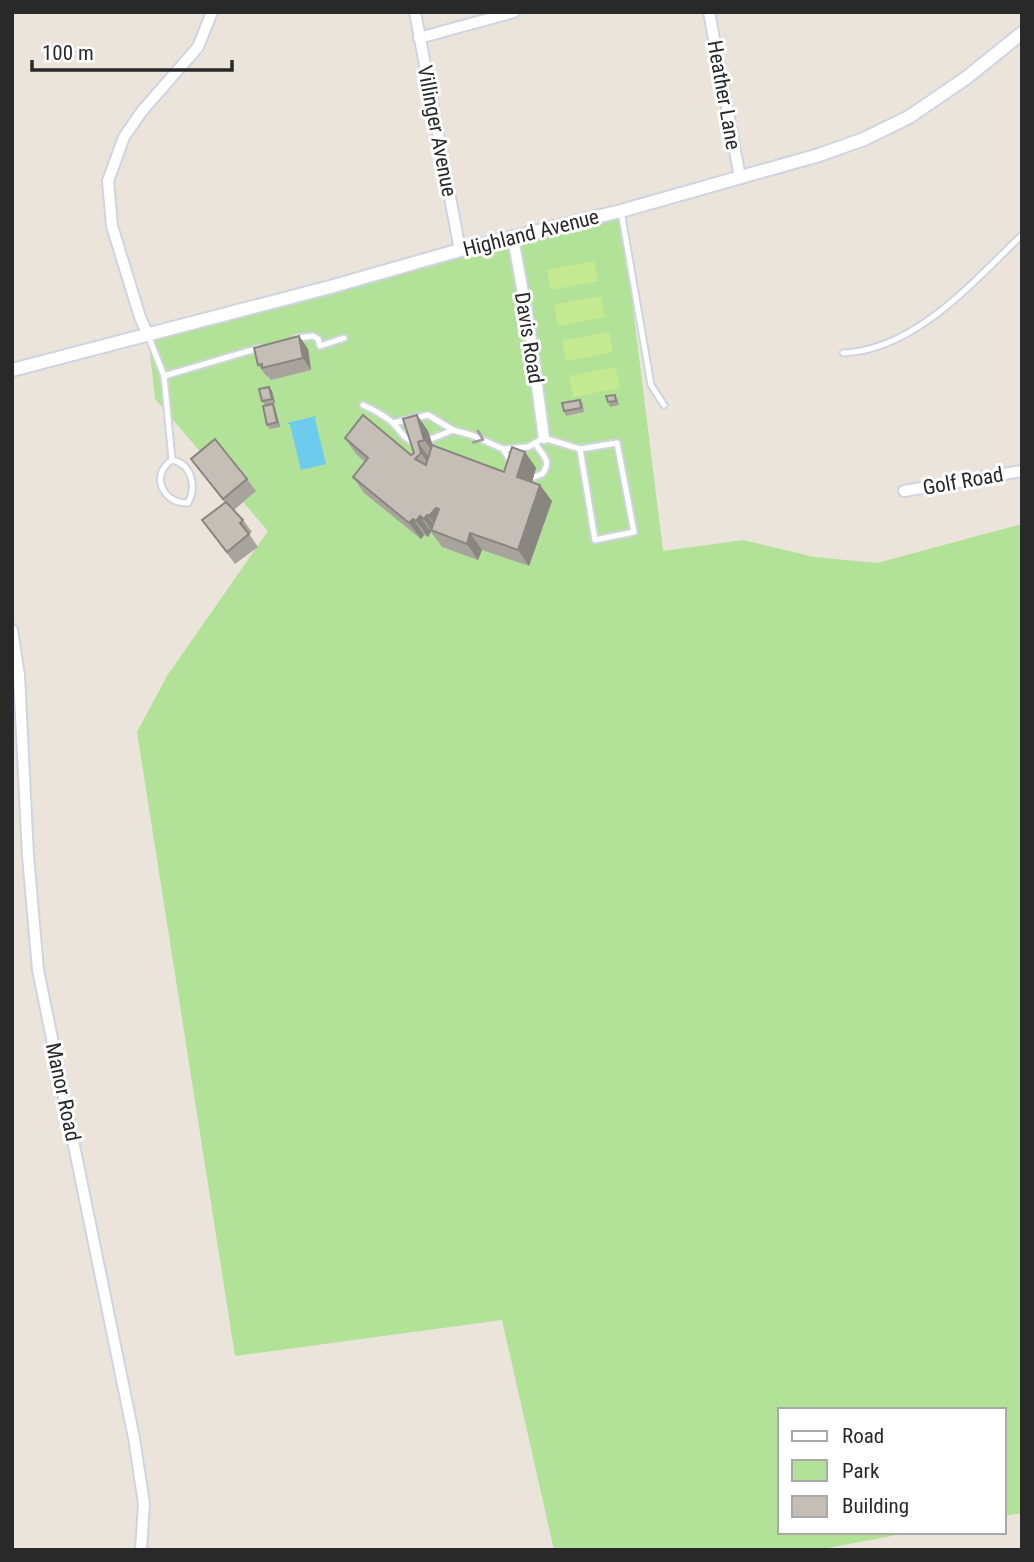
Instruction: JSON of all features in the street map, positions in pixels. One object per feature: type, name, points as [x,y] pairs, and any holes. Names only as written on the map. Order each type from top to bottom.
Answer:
[{"type":"street","points":[[148,335],[112,226],[108,181],[124,137],[142,111],[198,47],[212,12]]},
{"type":"street","name":"Villinger Avenue","points":[[415,12],[460,250]]},
{"type":"street","points":[[419,38],[514,12]]},
{"type":"street","name":"Heather Lane","points":[[709,12],[740,177]]},
{"type":"street","name":"Highland Avenue","points":[[12,370],[460,250],[621,211],[819,155],[887,128],[948,92],[1022,33]]},
{"type":"street","name":"Davis Road","points":[[513,238],[529,326],[540,441]]},
{"type":"street","name":"Golf Road","points":[[904,491],[1022,471]]},
{"type":"street","name":"Manor Road","points":[[12,630],[19,676],[28,856],[38,970],[134,1438],[144,1504],[141,1550]]},
{"type":"lane","points":[[621,211],[650,383],[664,405]]},
{"type":"lane","points":[[843,354],[873,348],[929,321],[1022,235]]},
{"type":"lane","points":[[148,335],[164,376],[172,460],[164,469],[162,487],[170,499],[187,503],[193,490],[191,476],[182,464],[172,460]]},
{"type":"lane","points":[[289,340],[313,336],[318,339],[320,346],[344,338]]},
{"type":"lane","points":[[164,376],[264,347]]},
{"type":"lane","points":[[363,405],[393,423],[406,438],[416,443]]},
{"type":"lane","points":[[393,423],[426,415],[453,430],[503,449],[528,447],[540,441],[580,449],[617,443],[634,532],[595,540],[580,449]]},
{"type":"lane","points":[[431,439],[453,430]]},
{"type":"lane","points":[[534,477],[543,473],[548,463],[540,441]]},
{"type":"lane","points":[[503,449],[518,470]]},
{"type":"green space","points":[[621,211],[663,551],[743,540],[814,557],[877,563],[1022,524],[1022,1513],[1006,1516],[1006,1408],[778,1408],[778,1534],[902,1534],[817,1550],[554,1550],[502,1320],[235,1356],[137,732],[167,676],[268,531],[155,399],[148,335]]},
{"type":"green space","points":[[594,261],[598,281],[551,290],[547,270]]},
{"type":"green space","points":[[601,296],[605,317],[558,326],[554,305]]},
{"type":"green space","points":[[609,332],[613,352],[566,361],[562,341]]},
{"type":"green space","points":[[616,367],[620,388],[573,397],[569,376]]},
{"type":"water","points":[[316,416],[326,464],[301,470],[290,425],[287,423]]},
{"type":"building","points":[[299,336],[303,358],[262,368],[262,364],[258,365],[254,348]]},
{"type":"building","points":[[269,387],[272,399],[262,401],[259,389]]},
{"type":"building","points":[[615,395],[616,401],[608,402],[606,396]]},
{"type":"building","points":[[580,400],[581,408],[564,411],[562,403]]},
{"type":"building","points":[[273,404],[277,422],[267,425],[263,406]]},
{"type":"building","points":[[363,415],[411,455],[414,453],[403,419],[417,415],[424,440],[418,442],[421,453],[415,459],[426,465],[432,445],[504,472],[512,447],[525,452],[517,477],[540,485],[518,550],[470,533],[467,544],[431,530],[439,509],[436,508],[424,519],[420,516],[409,523],[353,477],[368,458],[345,438]]},
{"type":"building","points":[[215,439],[247,479],[223,499],[191,459]]},
{"type":"building","points":[[226,502],[243,520],[240,523],[249,534],[227,552],[202,520]]}]
